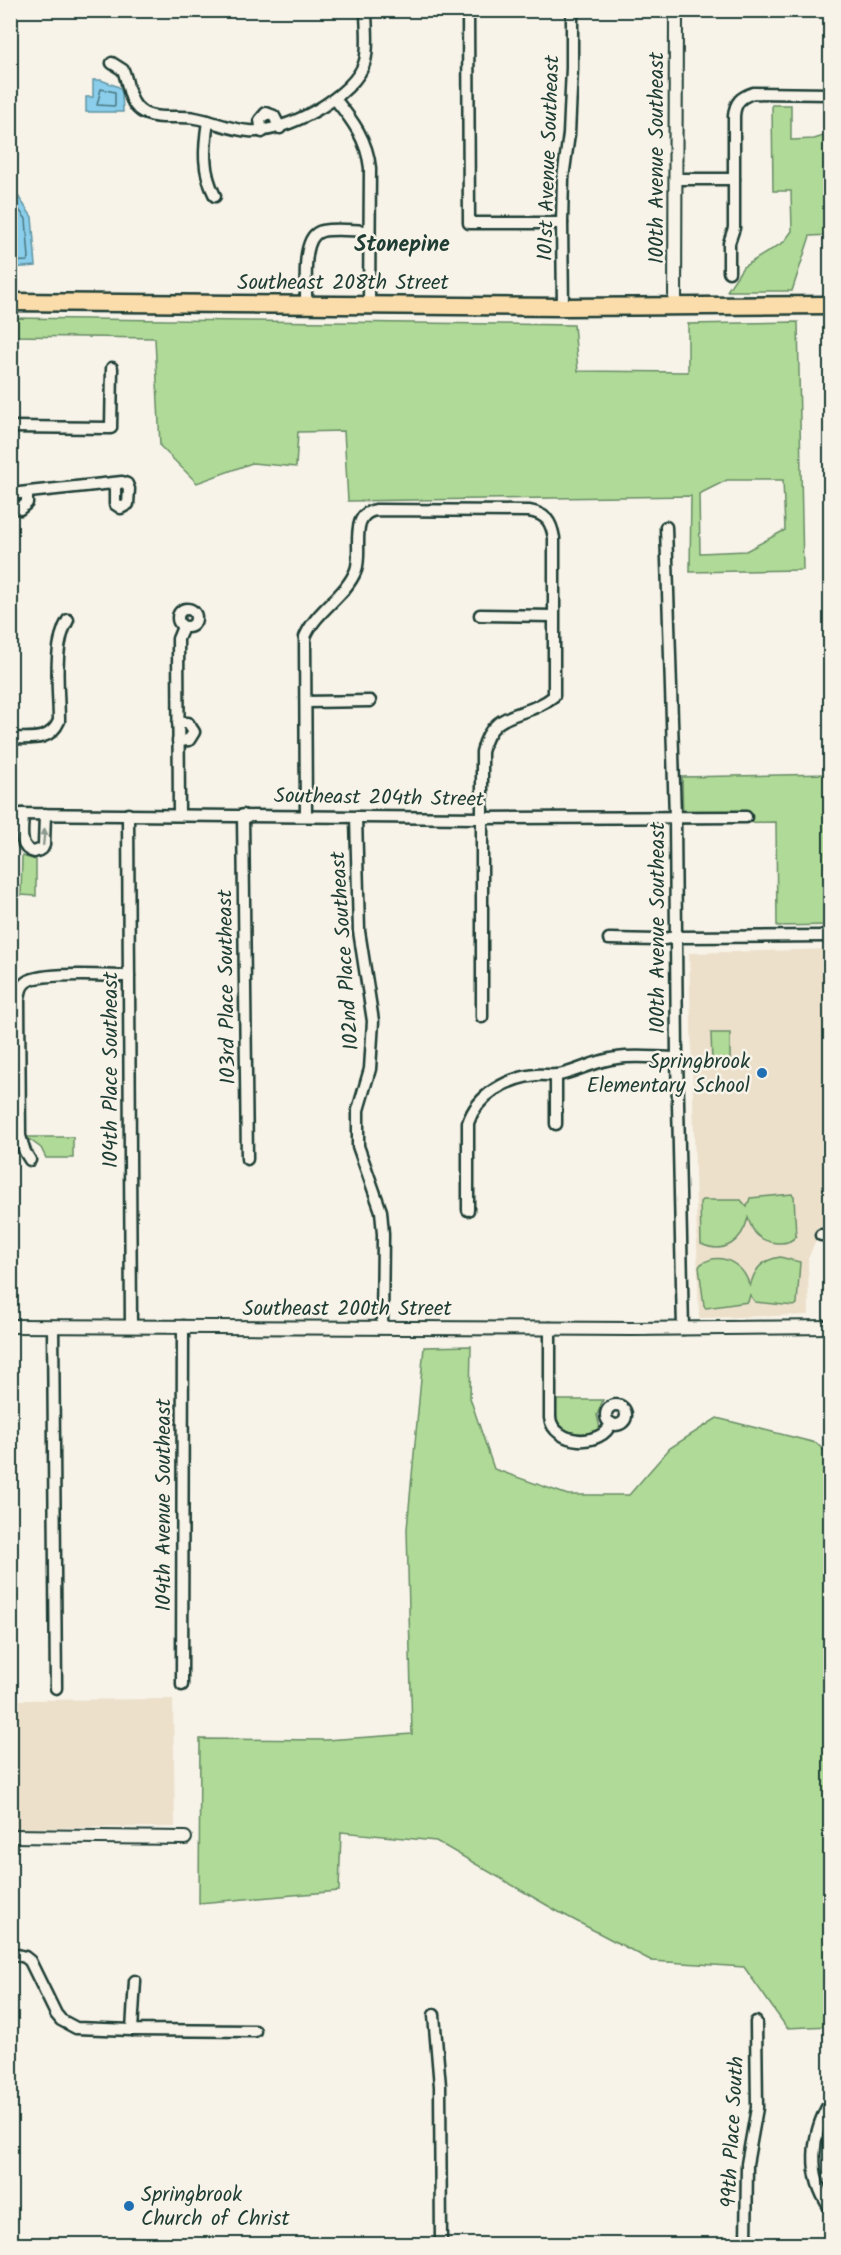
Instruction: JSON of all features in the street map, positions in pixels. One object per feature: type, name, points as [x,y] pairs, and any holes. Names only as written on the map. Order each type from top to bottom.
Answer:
[{"type":"main road","name":"Southeast 208th Street","points":[[10,302],[563,307],[831,305]]},
{"type":"street","points":[[112,63],[123,70],[131,99],[147,115],[185,116],[247,131],[262,132],[280,128],[335,99],[350,86],[365,62],[366,10]]},
{"type":"street","points":[[468,10],[469,223],[561,223]]},
{"type":"street","name":"101st Avenue Southeast","points":[[563,307],[561,223],[563,178],[569,134],[572,10]]},
{"type":"street","name":"100th Avenue Southeast","points":[[675,306],[676,10]]},
{"type":"street","points":[[729,272],[729,243],[734,228],[736,103],[753,93],[831,94]]},
{"type":"street","points":[[335,99],[353,120],[368,152],[369,304]]},
{"type":"street","points":[[262,132],[260,120],[266,113],[274,116],[280,128]]},
{"type":"street","points":[[208,121],[204,149],[205,172],[215,196]]},
{"type":"street","points":[[676,179],[734,179]]},
{"type":"street","points":[[306,304],[307,248],[312,237],[322,231],[369,231]]},
{"type":"street","points":[[10,427],[111,428],[112,368]]},
{"type":"street","points":[[10,495],[12,504],[20,509],[27,503],[27,493],[119,483]]},
{"type":"street","points":[[306,816],[305,637],[315,620],[351,580],[356,570],[358,530],[364,514],[376,510],[541,513],[548,519],[554,538],[554,696],[544,704],[503,718],[494,725],[485,738],[482,752],[481,818],[482,1017]]},
{"type":"street","name":"100th Avenue Southeast","points":[[666,526],[675,818],[683,1329]]},
{"type":"street","points":[[480,615],[553,616]]},
{"type":"street","points":[[10,738],[41,738],[52,732],[59,721],[59,642],[68,620]]},
{"type":"street","points":[[179,815],[178,639],[183,627]]},
{"type":"street","points":[[306,702],[370,701]]},
{"type":"street","points":[[178,723],[188,723],[194,732],[189,740],[178,741]]},
{"type":"street","name":"Southeast 204th Street","points":[[10,814],[356,818],[746,817]]},
{"type":"street","points":[[23,814],[23,846],[34,852],[44,845],[45,814]]},
{"type":"street","name":"104th Place Southeast","points":[[128,814],[131,1326]]},
{"type":"street","name":"103rd Place Southeast","points":[[243,815],[247,1159]]},
{"type":"street","name":"102nd Place Southeast","points":[[356,818],[357,914],[373,1021],[370,1069],[358,1110],[358,1137],[364,1164],[381,1211],[383,1234],[382,1327]]},
{"type":"street","points":[[609,939],[831,936]]},
{"type":"street","points":[[30,1160],[24,1152],[20,1136],[19,1000],[24,983],[40,976],[129,976]]},
{"type":"street","points":[[468,1210],[468,1123],[471,1112],[495,1089],[514,1079],[536,1075],[556,1075],[618,1057],[677,1058]]},
{"type":"street","points":[[556,1075],[556,1124]]},
{"type":"street","name":"Southeast 200th Street","points":[[10,1326],[683,1329],[831,1327]]},
{"type":"street","points":[[53,1326],[56,1688]]},
{"type":"street","name":"104th Avenue Southeast","points":[[182,1685],[183,1326]]},
{"type":"street","points":[[550,1328],[552,1428],[560,1436],[567,1438],[593,1439],[605,1434],[611,1423]]},
{"type":"street","points":[[10,1836],[185,1838]]},
{"type":"street","points":[[10,1953],[25,1957],[35,1968],[56,2014],[76,2028],[255,2031]]},
{"type":"street","points":[[132,2030],[135,1981]]},
{"type":"street","points":[[434,2015],[440,2086],[441,2244]]},
{"type":"street","name":"99th Place South","points":[[746,2244],[747,2164],[757,2108],[756,2022]]},
{"type":"street","points":[[831,2102],[823,2114],[816,2136],[814,2156],[816,2180],[831,2208]]},
{"type":"shaded area","name":"Springbrook Elementary School","points":[[830,949],[830,1193],[825,1194],[825,1218],[808,1259],[809,1315],[699,1318],[689,953]]},
{"type":"shaded area","points":[[173,1699],[175,1827],[11,1828],[11,1700]]},
{"type":"green space","points":[[772,105],[791,105],[791,140],[814,139],[830,134],[830,235],[810,236],[792,291],[727,291],[743,267],[784,242],[792,231],[791,191],[773,191]]},
{"type":"green space","points":[[11,318],[574,325],[578,371],[688,372],[688,324],[798,322],[803,570],[690,572],[691,496],[348,501],[344,431],[298,432],[296,467],[252,463],[197,483],[160,446],[155,338],[11,336]],"holes":[[[727,480],[783,480],[785,530],[746,551],[700,553],[699,494]]]},
{"type":"green space","points":[[830,774],[830,925],[777,926],[776,822],[683,824],[682,777]]},
{"type":"green space","points":[[22,856],[36,860],[36,896],[21,895]]},
{"type":"green space","points":[[711,1033],[730,1033],[730,1061],[712,1062]]},
{"type":"green space","points":[[26,1137],[73,1137],[73,1158],[46,1158],[41,1148]]},
{"type":"green space","points":[[792,1194],[794,1196],[796,1236],[788,1242],[777,1243],[761,1238],[751,1227],[748,1218],[742,1233],[731,1244],[718,1248],[701,1244],[700,1202],[702,1200],[741,1200],[747,1207],[750,1198]]},
{"type":"green space","points":[[780,1257],[800,1262],[797,1304],[794,1306],[755,1302],[750,1295],[748,1302],[706,1308],[704,1306],[699,1267],[701,1264],[717,1259],[732,1262],[743,1273],[750,1287],[763,1263]]},
{"type":"green space","points":[[471,1346],[470,1398],[494,1469],[568,1495],[629,1495],[670,1448],[717,1418],[816,1443],[830,1456],[830,2026],[787,2028],[744,1967],[652,1961],[557,1911],[436,1841],[341,1832],[339,1891],[199,1903],[200,1739],[326,1740],[412,1734],[407,1529],[424,1347]]},
{"type":"green space","points":[[556,1400],[603,1400],[597,1415],[600,1428],[585,1433],[567,1431],[562,1428],[557,1419]]},
{"type":"water","points":[[93,80],[101,80],[119,87],[122,93],[123,112],[86,112],[86,97],[93,97]]},
{"type":"water","points":[[14,190],[32,217],[36,266],[11,268],[10,194]]},
{"type":"place","name":"Springbrook Elementary School","points":[[762,1073]]},
{"type":"place","name":"Springbrook Church of Christ","points":[[129,2206]]},
{"type":"district","name":"Stonepine","points":[[402,243]]}]
